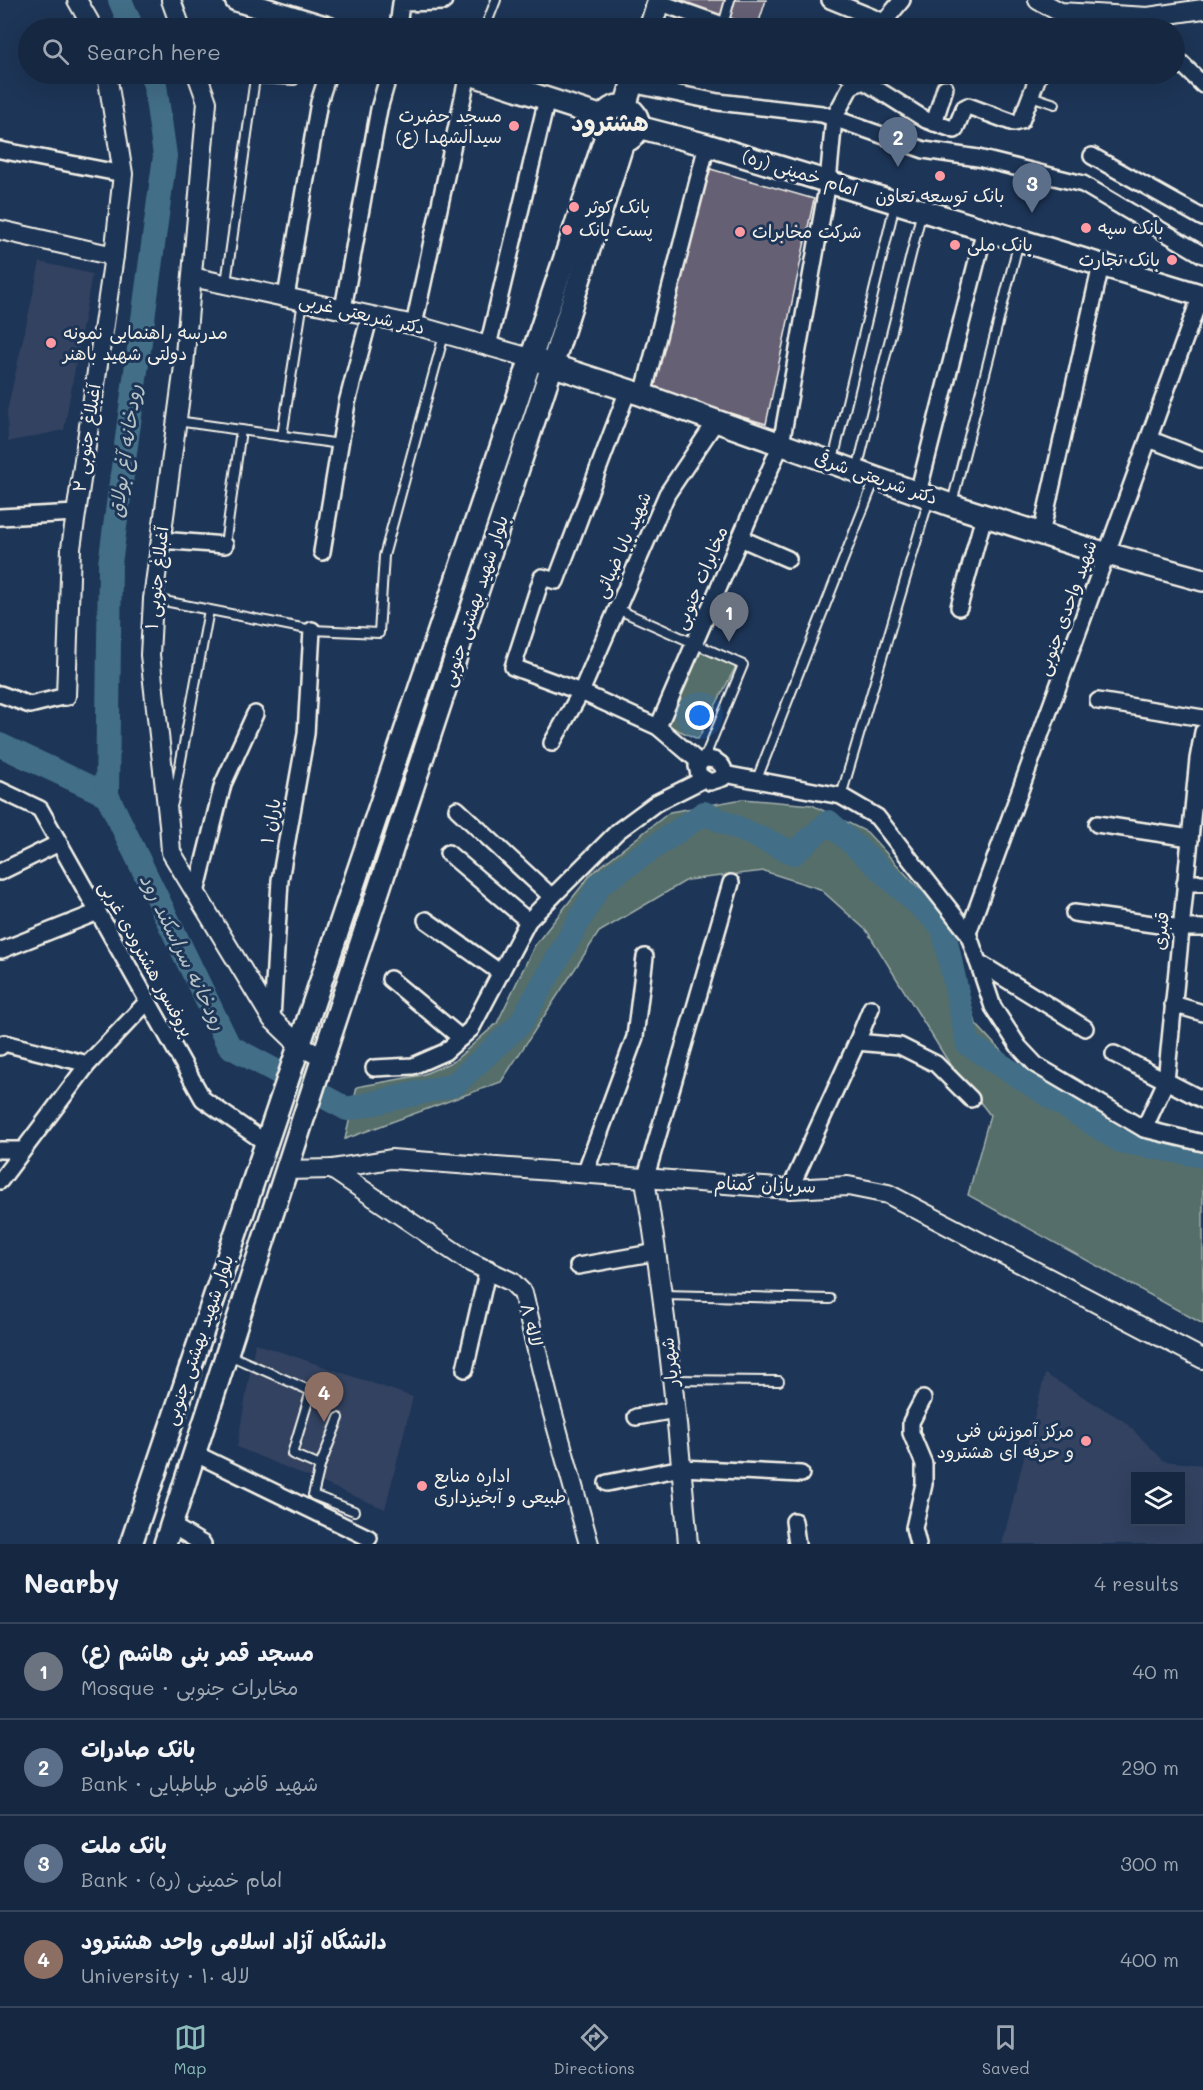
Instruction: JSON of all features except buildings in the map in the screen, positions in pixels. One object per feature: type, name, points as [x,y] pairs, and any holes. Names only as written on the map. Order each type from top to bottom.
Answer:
[{"type":"main road","points":[[236,0],[286,18]]},
{"type":"main road","points":[[653,18],[659,1]]},
{"type":"main road","points":[[500,84],[547,99],[611,132],[633,137],[638,127],[634,112],[625,107],[615,107],[611,132]]},
{"type":"main road","points":[[625,107],[632,84]]},
{"type":"main road","name":"امام خمینی (ره)","points":[[638,127],[707,145],[1202,295]]},
{"type":"main road","name":"بلوار شهید بهشتی جنوبی","points":[[131,1544],[530,358],[611,132]]},
{"type":"main road","name":"بلوار شهید بهشتی جنوبی","points":[[168,1534],[552,366],[611,132]]},
{"type":"main road","name":"دکتر شریعتی شرقی","points":[[530,358],[984,516],[1203,580]]},
{"type":"street","points":[[78,0],[88,18]]},
{"type":"street","points":[[171,0],[177,18]]},
{"type":"street","points":[[398,18],[397,2],[443,2],[444,0]]},
{"type":"street","points":[[830,0],[847,3],[872,18]]},
{"type":"street","points":[[888,18],[902,0]]},
{"type":"street","points":[[1038,0],[1059,12],[1097,7],[1148,17],[1203,9]]},
{"type":"street","points":[[659,1],[703,18]]},
{"type":"street","points":[[1185,67],[1203,85]]},
{"type":"street","name":"آغبلاغ جنوبی ۲","points":[[66,696],[71,548],[114,256],[123,174],[109,84]]},
{"type":"street","name":"آغبلاغ جنوبی ۱","points":[[201,84],[207,102],[192,277],[184,366],[153,598],[150,655],[171,852],[272,1020],[297,1054],[321,1066]]},
{"type":"street","points":[[294,299],[319,102],[325,84]]},
{"type":"street","points":[[343,309],[379,109],[386,84]]},
{"type":"street","points":[[414,325],[467,84]]},
{"type":"street","points":[[651,84],[718,102],[822,114],[924,150],[978,158],[1083,184],[1203,255]]},
{"type":"street","points":[[834,118],[855,84]]},
{"type":"street","points":[[875,84],[926,120],[946,127]]},
{"type":"street","points":[[946,127],[968,106],[1014,123],[1021,121],[1035,84]]},
{"type":"street","points":[[942,153],[946,127],[945,88]]},
{"type":"street","points":[[488,346],[547,99]]},
{"type":"street","name":"مخابرات جنوبی","points":[[658,727],[781,444],[828,182],[834,118]]},
{"type":"street","points":[[702,761],[658,727],[581,692],[513,667],[542,577],[556,581],[635,393],[707,145]]},
{"type":"street","points":[[0,150],[123,174]]},
{"type":"street","points":[[1092,156],[1203,218]]},
{"type":"street","points":[[0,230],[114,256]]},
{"type":"street","points":[[924,495],[985,230]]},
{"type":"street","points":[[1041,534],[1101,265]]},
{"type":"street","name":"دکتر شریعتی غربی","points":[[192,277],[414,325],[530,358]]},
{"type":"street","name":"شهید واحدی جنوبی","points":[[968,933],[1202,295]]},
{"type":"street","points":[[322,552],[347,403],[370,315]]},
{"type":"street","name":"شهيد بابا ضيائی","points":[[552,743],[581,692],[667,494],[716,421]]},
{"type":"street","points":[[1149,440],[1203,460]]},
{"type":"street","points":[[0,517],[76,513]]},
{"type":"street","points":[[959,607],[984,516]]},
{"type":"street","points":[[740,538],[788,558]]},
{"type":"street","points":[[160,540],[225,545]]},
{"type":"street","name":"باران ۱","points":[[272,1020],[280,880],[306,734],[312,630]]},
{"type":"street","points":[[0,694],[30,705],[66,696]]},
{"type":"street","points":[[1098,701],[1203,718]]},
{"type":"street","points":[[196,893],[223,784],[255,714]]},
{"type":"street","name":"قنبری","points":[[1144,1129],[1166,1081],[1190,838],[1198,815],[1198,759],[1203,732]]},
{"type":"street","points":[[709,759],[719,762],[724,774],[723,778],[716,782],[704,779],[697,770],[702,761],[709,759]]},
{"type":"street","points":[[724,774],[841,796],[878,817],[968,933],[993,1007],[1019,1047],[1036,1065],[1144,1129],[1203,1143]]},
{"type":"street","points":[[374,1068],[413,1066],[446,1052],[471,1029],[528,921],[618,831],[656,803],[704,779]]},
{"type":"street","name":"پروفسور هشترودی غربی","points":[[0,790],[40,809],[203,1100],[267,1140]]},
{"type":"street","points":[[457,808],[552,897]]},
{"type":"street","points":[[1097,824],[1190,838]]},
{"type":"street","points":[[0,872],[59,843]]},
{"type":"street","points":[[448,853],[528,921]]},
{"type":"street","points":[[645,1180],[731,883]]},
{"type":"street","points":[[1185,883],[1203,883]]},
{"type":"street","points":[[2,950],[98,912]]},
{"type":"street","points":[[1074,913],[1181,928],[1203,928]]},
{"type":"street","points":[[426,920],[501,973]]},
{"type":"street","points":[[585,1173],[635,1036],[645,957]]},
{"type":"street","points":[[978,962],[1085,1028]]},
{"type":"street","points":[[390,979],[461,1038]]},
{"type":"street","points":[[0,1181],[88,1064],[148,1001]]},
{"type":"street","points":[[1173,1004],[1203,1012]]},
{"type":"street","points":[[790,1189],[871,1008]]},
{"type":"street","points":[[857,1042],[900,1046],[909,1050],[936,1064],[971,1099]]},
{"type":"street","points":[[0,1047],[4,1043],[88,1064]]},
{"type":"street","points":[[1114,1054],[1203,1100]]},
{"type":"street","points":[[0,1150],[23,1150]]},
{"type":"street","name":"سربازان گمنام","points":[[287,1170],[332,1169],[391,1159],[585,1173],[645,1180],[790,1189],[848,1186],[888,1194],[1203,1359]]},
{"type":"street","name":"لاله ۸","points":[[332,1169],[468,1261],[488,1268],[512,1282],[523,1293],[589,1544]]},
{"type":"street","name":"شهریار","points":[[645,1180],[663,1295],[688,1544]]},
{"type":"street","points":[[578,1266],[657,1252]]},
{"type":"street","points":[[465,1370],[488,1268]]},
{"type":"street","points":[[918,1544],[914,1528],[924,1484],[924,1464],[911,1434],[910,1422],[922,1399]]},
{"type":"street","points":[[636,1417],[675,1410]]},
{"type":"street","points":[[196,1454],[369,1538]]},
{"type":"street","points":[[607,1483],[682,1468],[801,1474]]},
{"type":"street","points":[[794,1521],[797,1544]]},
{"type":"street","points":[[168,1534],[203,1544]]},
{"type":"lane","points":[[489,18],[496,0]]},
{"type":"lane","points":[[728,18],[730,0]]},
{"type":"lane","points":[[226,284],[254,84]]},
{"type":"lane","points":[[1031,96],[1055,104]]},
{"type":"lane","points":[[833,464],[895,202]]},
{"type":"lane","points":[[757,779],[866,475],[922,210]]},
{"type":"lane","points":[[951,505],[1019,240]]},
{"type":"lane","points":[[282,436],[294,299]]},
{"type":"lane","points":[[153,598],[312,630],[379,633],[384,556],[444,334]]},
{"type":"lane","points":[[177,421],[340,444]]},
{"type":"lane","points":[[225,545],[241,430]]},
{"type":"lane","points":[[841,796],[924,495]]},
{"type":"lane","points":[[617,609],[743,665],[702,761]]},
{"type":"lane","points":[[169,824],[209,610]]},
{"type":"lane","points":[[663,1295],[830,1299]]},
{"type":"lane","points":[[228,1354],[311,1391],[292,1454],[320,1467]]},
{"type":"lane","points":[[671,1380],[779,1381]]},
{"type":"lane","points":[[339,1418],[320,1467],[313,1495],[354,1510]]},
{"type":"shaded area","name":"مدرسه راهنمایی نمونه دولتی شهید باهنر","points":[[40,262],[92,274],[64,430],[8,442],[7,411]]},
{"type":"shaded area","points":[[255,1343],[413,1397],[385,1509],[237,1447]]},
{"type":"shaded area","name":"مرکز آموزش فنی و حرفه ای هشترود","points":[[1045,1374],[1124,1421],[1164,1461],[1203,1465],[1201,1544],[1002,1544]]},
{"type":"green space","points":[[698,648],[736,666],[698,739],[664,724]]},
{"type":"green space","points":[[743,799],[812,805],[867,832],[947,919],[976,1024],[1012,1063],[1125,1136],[1203,1148],[1203,1324],[968,1195],[990,1115],[946,1058],[867,931],[820,889],[764,871],[687,880],[599,932],[501,1082],[345,1139],[357,1087],[422,1075],[454,1061],[497,1023],[535,945],[592,873],[670,812]]},
{"type":"waterway","name":"رودخانه آغ بولاق","points":[[120,0],[128,18]]},
{"type":"waterway","name":"رودخانه آغ بولاق","points":[[107,795],[110,564],[165,156],[155,84]]},
{"type":"waterway","name":"رودخانه سراسکند رود","points":[[0,745],[107,795],[229,1046],[347,1109],[454,1085],[520,1024],[600,884],[704,813],[794,853],[829,822],[943,927],[968,1044],[1120,1141],[1203,1156]]},
{"type":"place","name":"مسجد حضرت سیدالشهدا (ع)","points":[[514,126]]},
{"type":"place","name":"بانک صادرات","points":[[898,167]]},
{"type":"place","name":"بانک توسعه تعاون","points":[[940,176]]},
{"type":"place","name":"بانک کوثر","points":[[574,207]]},
{"type":"place","name":"بانک ملت","points":[[1032,213]]},
{"type":"place","name":"بانک سپه","points":[[1086,228]]},
{"type":"place","name":"پست بانک","points":[[567,230]]},
{"type":"place","name":"شرکت مخابرات","points":[[740,232]]},
{"type":"place","name":"بانک ملی","points":[[955,245]]},
{"type":"place","name":"بانک تجارت","points":[[1172,260]]},
{"type":"place","name":"مدرسه راهنمایی نمونه دولتی شهید باهنر","points":[[51,343]]},
{"type":"place","name":"مسجد قمر بنی هاشم (ع)","points":[[729,642]]},
{"type":"place","name":"دانشگاه آزاد اسلامی واحد هشترود","points":[[324,1422]]},
{"type":"place","name":"مرکز آموزش فنی و حرفه ای هشترود","points":[[1086,1441]]},
{"type":"place","name":"اداره منابع طبیعی و آبخیزداری","points":[[422,1486]]},
{"type":"district","name":"هشترود","points":[[610,123]]}]
